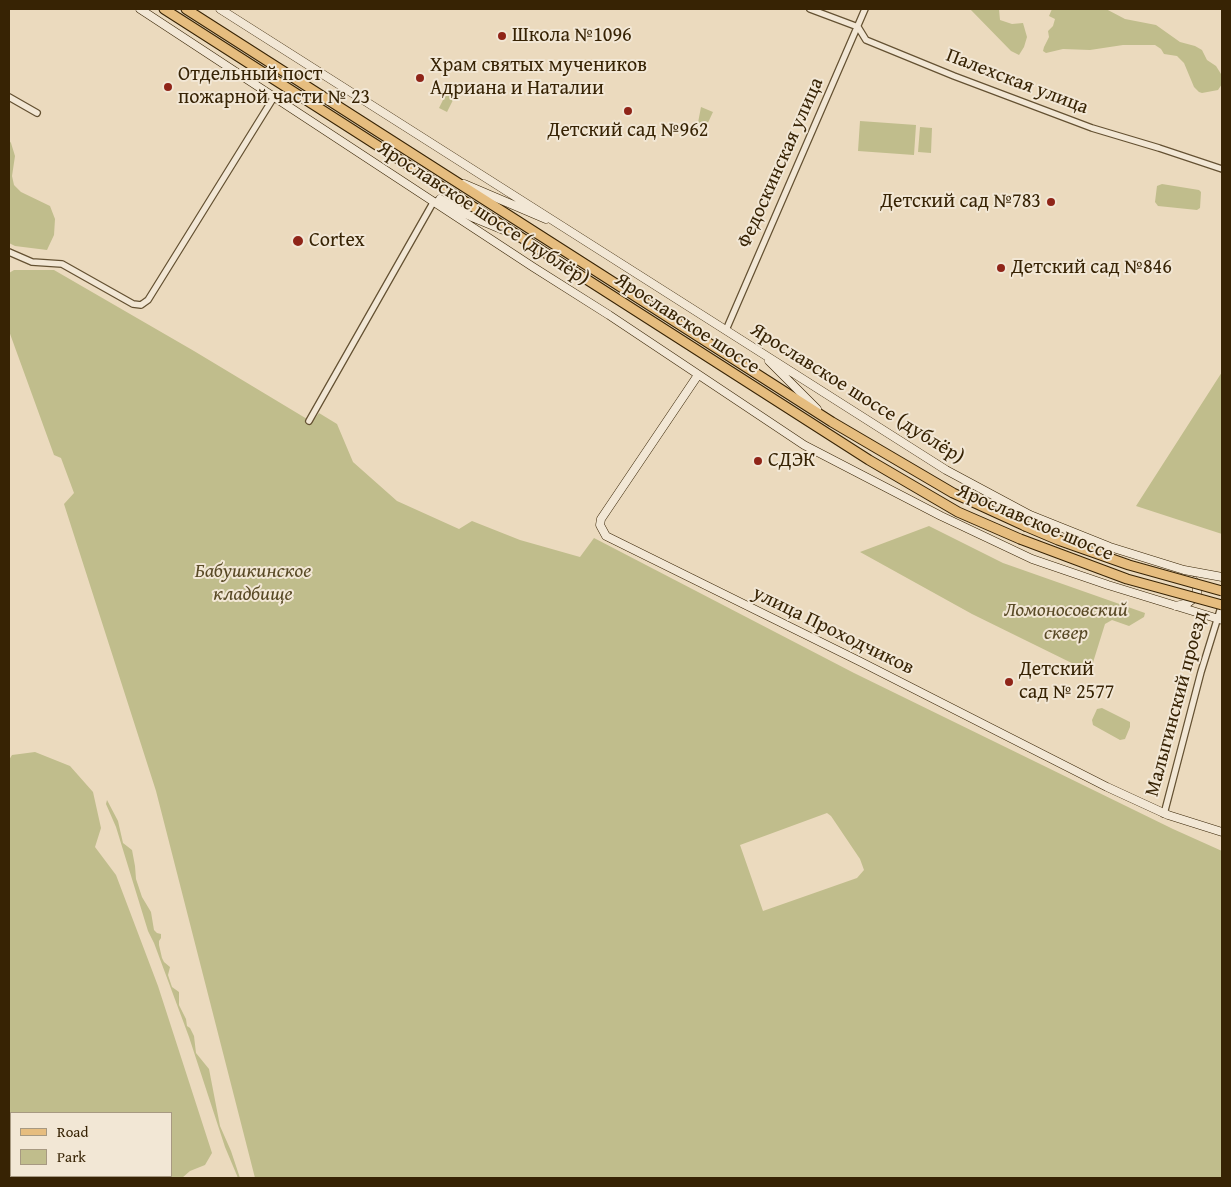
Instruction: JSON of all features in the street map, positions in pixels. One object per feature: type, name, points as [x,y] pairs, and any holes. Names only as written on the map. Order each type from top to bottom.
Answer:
[{"type":"main road","name":"Ярославское шоссе","points":[[164,9],[869,460],[958,512],[1093,568],[1222,606]]},
{"type":"main road","name":"Ярославское шоссе","points":[[186,9],[832,422],[953,493],[1058,540],[1129,565],[1222,591]]},
{"type":"street","name":"Ярославское шоссе (дублёр)","points":[[140,9],[609,315],[804,445],[940,516],[1032,559],[1219,619]]},
{"type":"street","points":[[150,9],[163,23]]},
{"type":"street","name":"Ярославское шоссе (дублёр)","points":[[220,9],[946,470],[990,495],[1030,515],[1110,547],[1184,570],[1222,577]]},
{"type":"street","name":"Палехская улица","points":[[810,9],[858,27],[866,40],[954,76],[1092,128],[1222,169]]},
{"type":"street","name":"Федоскинская улица","points":[[726,330],[866,9]]},
{"type":"street","points":[[9,97],[37,113]]},
{"type":"street","points":[[9,252],[32,262],[62,264],[133,304],[141,305],[148,300],[274,97]]},
{"type":"street","points":[[447,176],[561,225]]},
{"type":"street","points":[[417,190],[437,198],[472,217],[516,235]]},
{"type":"street","points":[[309,421],[434,201]]},
{"type":"street","points":[[762,353],[805,398],[832,422]]},
{"type":"street","name":"улица Проходчиков","points":[[698,375],[601,519],[600,525],[606,536],[861,662],[1106,787],[1164,814],[1222,832]]},
{"type":"street","points":[[1174,606],[1188,603],[1197,593],[1197,586],[1194,580],[1184,570]]},
{"type":"street","name":"Малыгинский проезд","points":[[1164,814],[1222,606]]},
{"type":"green space","points":[[970,9],[999,9],[1000,20],[1012,24],[1023,23],[1027,37],[1019,55],[1011,51]]},
{"type":"green space","points":[[1052,9],[1106,9],[1125,19],[1156,25],[1180,42],[1202,50],[1207,60],[1216,66],[1221,74],[1222,84],[1218,90],[1199,92],[1194,87],[1184,63],[1177,56],[1164,54],[1155,45],[1123,45],[1090,50],[1063,49],[1046,53],[1043,51],[1049,37],[1048,31],[1053,26],[1055,19],[1049,16]]},
{"type":"green space","points":[[447,92],[455,96],[447,112],[439,108]]},
{"type":"green space","points":[[701,107],[713,112],[705,129],[697,128]]},
{"type":"green space","points":[[860,121],[916,125],[914,155],[858,151]]},
{"type":"green space","points":[[920,127],[932,128],[931,153],[918,152]]},
{"type":"green space","points":[[9,140],[15,156],[12,176],[14,185],[21,192],[50,206],[55,219],[54,235],[47,250],[15,246],[9,243]]},
{"type":"green space","points":[[1162,184],[1199,190],[1201,192],[1200,208],[1197,210],[1158,206],[1155,202],[1157,186]]},
{"type":"green space","name":"Бабушкинское кладбище","points":[[14,270],[54,270],[312,422],[319,413],[337,424],[353,462],[397,501],[459,529],[472,521],[520,540],[580,557],[594,538],[854,673],[1173,829],[1222,851],[1222,1178],[255,1178],[156,791],[64,504],[74,493],[61,458],[54,455],[9,331],[9,273]],"holes":[[[827,813],[831,816],[860,859],[864,870],[857,878],[763,911],[740,845]]]},
{"type":"green space","points":[[1222,372],[1222,534],[1136,506]]},
{"type":"green space","name":"Ломоносовский сквер","points":[[929,526],[1003,563],[1145,613],[1144,617],[1129,626],[1112,620],[1105,624],[1090,672],[972,614],[860,552]]},
{"type":"green space","points":[[1102,708],[1130,722],[1125,739],[1120,740],[1093,725],[1092,720],[1097,709]]},
{"type":"green space","points":[[35,752],[70,766],[93,792],[101,828],[95,847],[116,875],[158,986],[212,1153],[205,1165],[190,1171],[182,1178],[9,1178],[9,760],[12,755]]},
{"type":"green space","points":[[107,800],[118,821],[123,843],[132,850],[136,879],[142,897],[151,912],[154,930],[161,934],[159,945],[162,958],[170,967],[168,975],[172,987],[179,992],[179,1005],[186,1019],[187,1026],[194,1036],[196,1053],[209,1069],[220,1126],[240,1178],[238,1178],[225,1147],[189,1037],[148,931],[116,827],[106,804]]},
{"type":"place","name":"Школа №1096","points":[[502,36]]},
{"type":"place","name":"Храм святых мучеников Адриана и Наталии","points":[[420,78]]},
{"type":"place","name":"Отдельный пост пожарной части № 23","points":[[168,87]]},
{"type":"place","name":"Детский сад №962","points":[[628,111]]},
{"type":"place","name":"Детский сад №783","points":[[1051,202]]},
{"type":"place","name":"Cortex","points":[[298,241]]},
{"type":"place","name":"Детский сад №846","points":[[1001,268]]},
{"type":"place","name":"СДЭК","points":[[758,461]]},
{"type":"place","name":"Детский сад № 2577","points":[[1009,682]]}]
